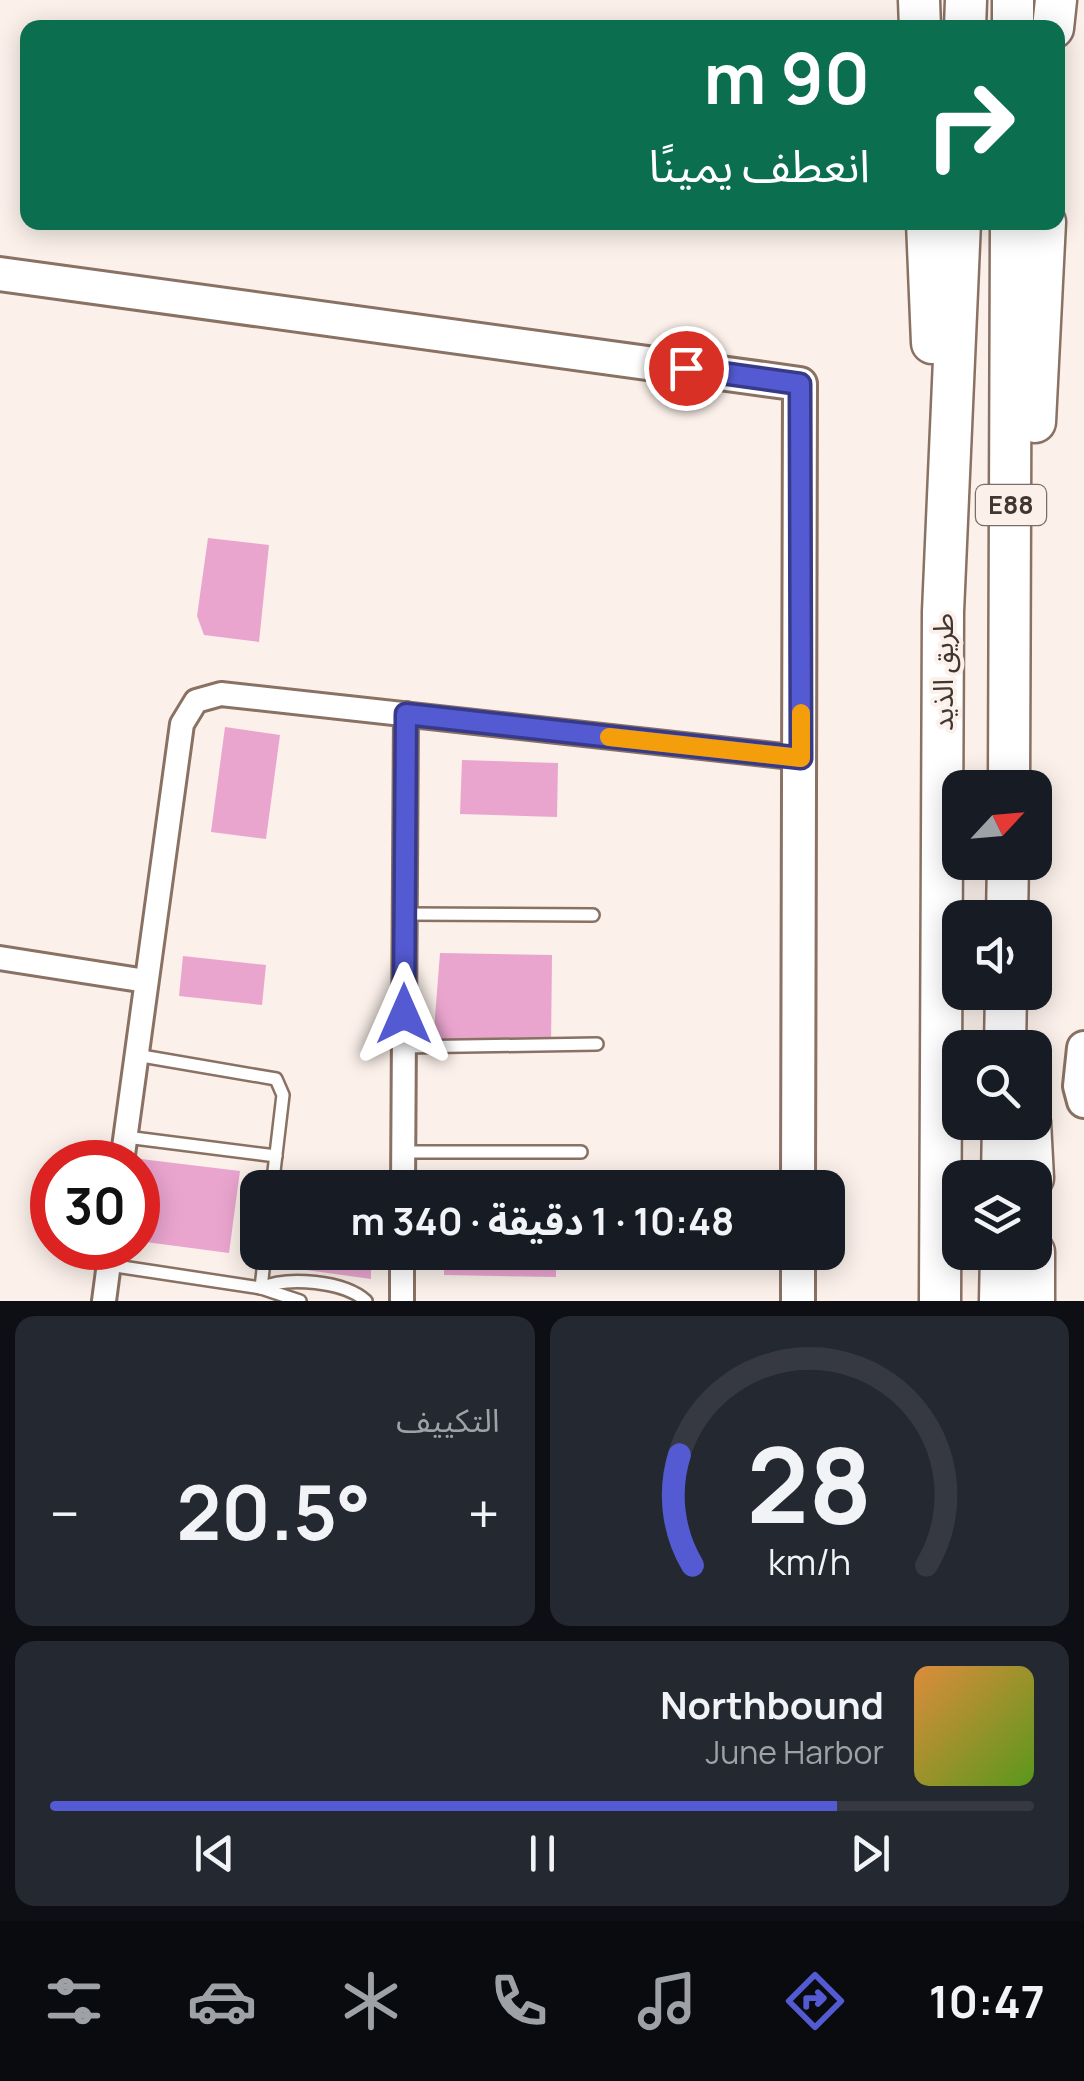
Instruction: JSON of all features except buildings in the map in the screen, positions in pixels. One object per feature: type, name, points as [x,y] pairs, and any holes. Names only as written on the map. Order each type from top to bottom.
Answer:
[{"type":"highway","points":[[926,230],[943,612]]},
{"type":"highway","name":"طريق الذيد","points":[[940,1301],[943,612],[960,230]]},
{"type":"highway","name":"E88","points":[[1009,770],[1011,230]]},
{"type":"highway","points":[[1012,609],[1036,420],[1046,230]]},
{"type":"highway","points":[[1000,1301],[1001,1270]]},
{"type":"highway","points":[[1034,1270],[1034,1301]]},
{"type":"street","points":[[0,274],[800,384],[798,1170]]},
{"type":"street","points":[[126,1140],[182,724],[196,702],[221,694],[801,758]]},
{"type":"street","points":[[403,1170],[406,714]]},
{"type":"street","points":[[0,958],[146,981]]},
{"type":"street","points":[[1084,1048],[1080,1086],[1084,1100]]},
{"type":"street","points":[[104,1301],[108,1270]]},
{"type":"street","points":[[402,1270],[402,1301]]},
{"type":"street","points":[[798,1270],[798,1301]]},
{"type":"lane","points":[[405,914],[593,914]]},
{"type":"lane","points":[[404,1048],[597,1044]]},
{"type":"lane","points":[[136,1055],[276,1079],[283,1095],[274,1170]]},
{"type":"lane","points":[[126,1137],[276,1156]]},
{"type":"lane","points":[[403,1152],[581,1152]]},
{"type":"lane","points":[[160,1267],[261,1288],[300,1301]]},
{"type":"lane","points":[[261,1288],[263,1270]]},
{"type":"lane","points":[[261,1288],[290,1281],[348,1290],[366,1301]]},
{"type":"slow traffic","points":[[609,737],[801,758],[801,713]]},
{"type":"route","points":[[404,1014],[406,714],[801,758],[800,384],[686,368]]}]
